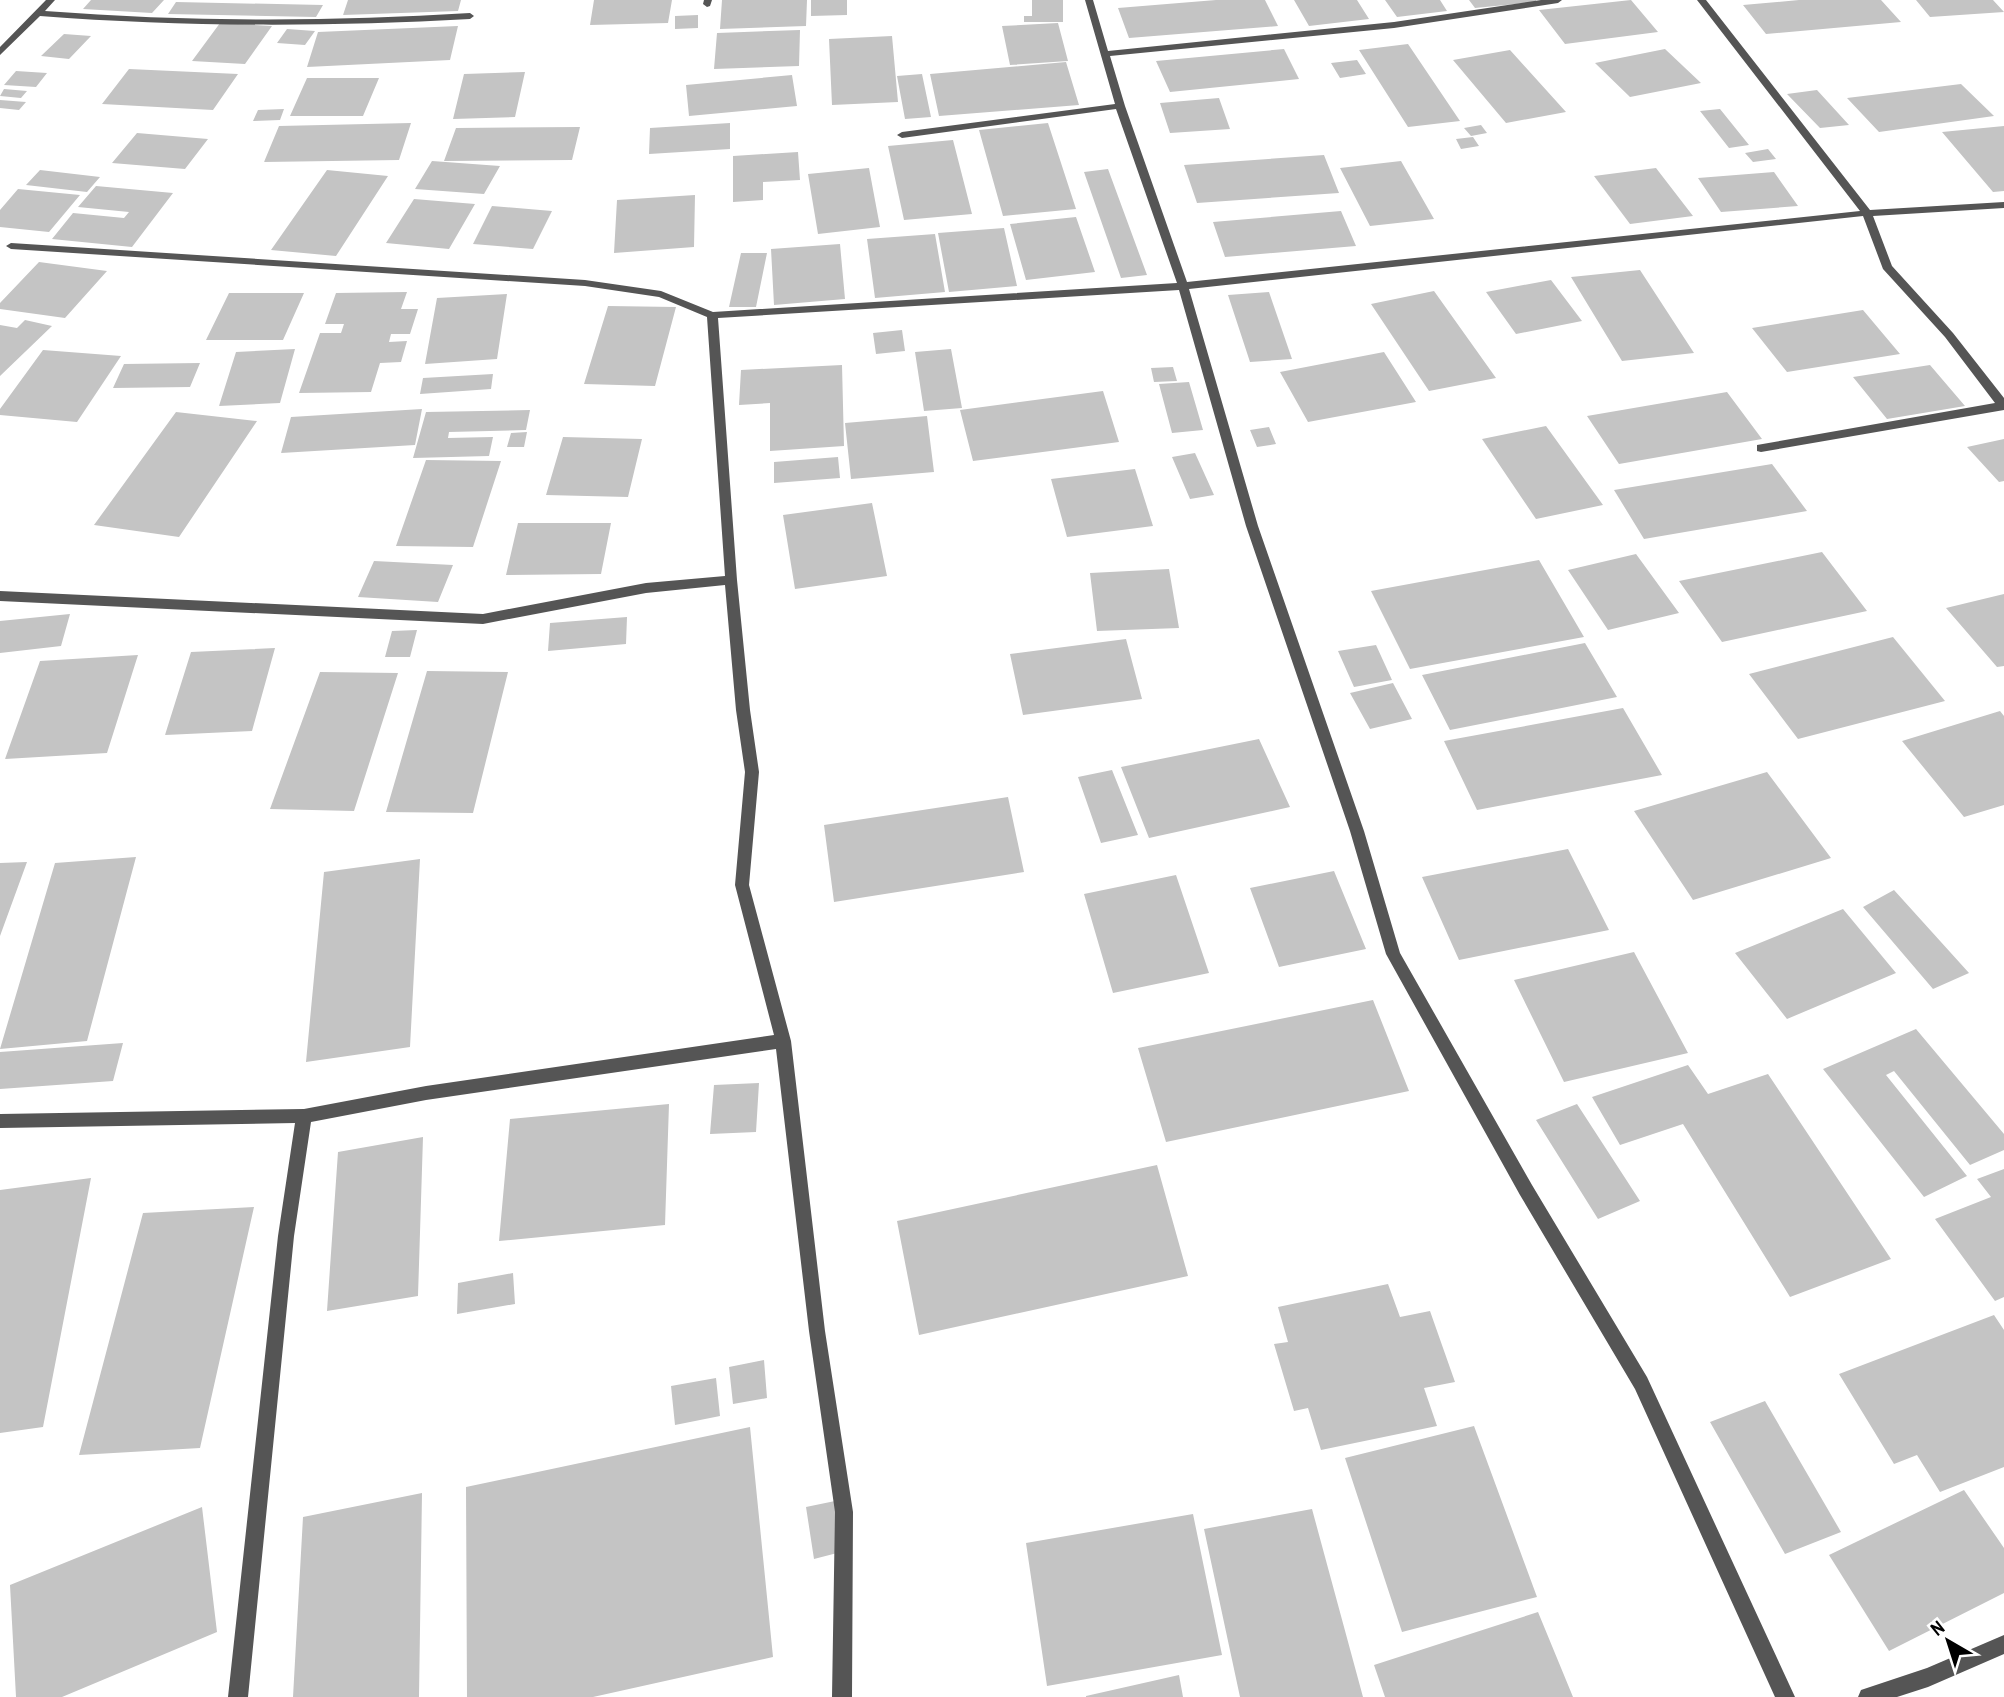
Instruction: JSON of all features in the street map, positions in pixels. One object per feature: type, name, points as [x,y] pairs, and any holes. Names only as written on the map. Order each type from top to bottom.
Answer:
[{"type":"street","points":[[0,52],[51,0]]},
{"type":"street","points":[[1089,0],[1120,106],[1183,286],[1252,526],[1357,831],[1393,954],[1526,1190],[1641,1384],[1786,1697]]},
{"type":"street","points":[[1103,54],[1394,25],[1559,0]]},
{"type":"street","points":[[1701,0],[1867,212],[1886,267],[1949,335],[2003,406],[1761,448]]},
{"type":"street","points":[[37,13],[139,20],[332,23],[470,16]]},
{"type":"street","points":[[902,135],[1120,106]]},
{"type":"street","points":[[11,246],[585,283],[661,294],[712,315],[1183,286],[1867,212],[2004,205]]},
{"type":"street","points":[[712,315],[731,580],[743,710],[752,772],[742,885],[783,1041],[817,1331],[844,1512],[842,1697]]},
{"type":"street","points":[[0,596],[483,619],[646,588],[731,580]]},
{"type":"street","points":[[0,1121],[304,1116],[426,1093],[783,1041]]},
{"type":"street","points":[[238,1697],[286,1237],[304,1116]]},
{"type":"street","points":[[1868,1697],[1928,1677],[2004,1644]]},
{"type":"building","points":[[91,0],[164,0],[152,13],[83,9]]},
{"type":"building","points":[[348,0],[461,0],[458,11],[343,15]]},
{"type":"building","points":[[594,0],[672,0],[668,23],[590,25]]},
{"type":"building","points":[[722,0],[807,0],[806,26],[720,29]]},
{"type":"building","points":[[811,0],[847,0],[847,15],[811,16]]},
{"type":"building","points":[[1032,0],[1063,0],[1063,22],[1024,22],[1024,16],[1032,16]]},
{"type":"building","points":[[1216,0],[1265,0],[1278,26],[1129,38],[1118,8]]},
{"type":"building","points":[[1294,0],[1357,0],[1369,19],[1309,26]]},
{"type":"building","points":[[1385,0],[1440,0],[1447,11],[1397,17]]},
{"type":"building","points":[[1469,0],[1536,0],[1536,2],[1475,8]]},
{"type":"building","points":[[1631,0],[1658,32],[1565,44],[1539,10]]},
{"type":"building","points":[[1799,0],[1881,0],[1901,22],[1766,34],[1743,5]]},
{"type":"building","points":[[1916,0],[1993,0],[2004,12],[1930,17]]},
{"type":"building","points":[[176,2],[323,5],[316,17],[168,14]]},
{"type":"building","points":[[698,15],[698,28],[675,29],[675,16]]},
{"type":"building","points":[[220,23],[272,26],[245,64],[192,61]]},
{"type":"building","points":[[1058,23],[1068,61],[1010,65],[1002,26]]},
{"type":"building","points":[[458,26],[450,60],[307,67],[318,32]]},
{"type":"building","points":[[287,29],[315,31],[305,45],[277,43]]},
{"type":"building","points":[[800,30],[799,66],[714,69],[717,33]]},
{"type":"building","points":[[64,34],[91,36],[69,59],[41,56]]},
{"type":"building","points":[[892,36],[898,102],[832,105],[829,39]]},
{"type":"building","points":[[1408,44],[1460,121],[1408,127],[1359,50]]},
{"type":"building","points":[[1284,49],[1299,79],[1170,92],[1156,61]]},
{"type":"building","points":[[1665,49],[1701,83],[1630,97],[1595,63]]},
{"type":"building","points":[[1510,50],[1566,112],[1506,123],[1453,60]]},
{"type":"building","points":[[1357,60],[1366,74],[1340,78],[1331,63]]},
{"type":"building","points":[[1066,62],[1079,105],[939,116],[930,74]]},
{"type":"building","points":[[129,69],[238,74],[213,110],[102,104]]},
{"type":"building","points":[[16,71],[47,73],[36,87],[4,85]]},
{"type":"building","points":[[525,72],[515,117],[453,119],[464,74]]},
{"type":"building","points":[[922,74],[931,117],[905,119],[897,76]]},
{"type":"building","points":[[792,75],[797,106],[689,116],[686,85]]},
{"type":"building","points":[[307,78],[379,78],[363,116],[290,116]]},
{"type":"building","points":[[1961,84],[1994,116],[1879,132],[1847,98]]},
{"type":"building","points":[[4,89],[27,91],[21,98],[0,96]]},
{"type":"building","points":[[1817,90],[1849,125],[1820,128],[1787,94]]},
{"type":"building","points":[[1219,98],[1230,129],[1170,133],[1160,103]]},
{"type":"building","points":[[0,100],[26,102],[19,110],[0,108]]},
{"type":"building","points":[[284,109],[280,120],[253,121],[258,110]]},
{"type":"building","points":[[1720,109],[1749,145],[1729,148],[1700,111]]},
{"type":"building","points":[[411,123],[399,160],[264,162],[279,126]]},
{"type":"building","points":[[730,123],[730,149],[649,154],[650,128]]},
{"type":"building","points":[[1048,123],[1076,209],[1003,216],[979,130]]},
{"type":"building","points":[[1481,125],[1487,133],[1471,136],[1464,128]]},
{"type":"building","points":[[2004,126],[2004,191],[1993,192],[1942,132]]},
{"type":"building","points":[[580,127],[572,160],[444,161],[456,128]]},
{"type":"building","points":[[137,133],[208,139],[185,169],[112,163]]},
{"type":"building","points":[[1473,137],[1479,146],[1461,149],[1456,139]]},
{"type":"building","points":[[953,140],[972,214],[904,220],[888,146]]},
{"type":"building","points":[[1768,149],[1776,159],[1753,162],[1745,153]]},
{"type":"building","points":[[798,152],[800,180],[763,182],[763,200],[733,202],[733,156]]},
{"type":"building","points":[[1324,155],[1339,193],[1197,203],[1184,165]]},
{"type":"building","points":[[432,161],[500,166],[484,194],[415,189]]},
{"type":"building","points":[[1401,161],[1434,219],[1370,226],[1340,168]]},
{"type":"building","points":[[869,168],[880,227],[818,234],[808,174]]},
{"type":"building","points":[[1656,168],[1693,216],[1630,224],[1594,176]]},
{"type":"building","points":[[1108,169],[1147,275],[1121,278],[1084,172]]},
{"type":"building","points":[[40,170],[100,177],[87,192],[26,185]]},
{"type":"building","points":[[327,170],[388,176],[336,256],[271,250]]},
{"type":"building","points":[[1774,172],[1798,206],[1721,212],[1698,178]]},
{"type":"building","points":[[96,186],[173,193],[132,247],[52,239],[73,213],[124,218],[129,212],[78,207]]},
{"type":"building","points":[[18,189],[80,195],[49,232],[0,227],[0,210]]},
{"type":"building","points":[[695,195],[694,247],[614,253],[617,200]]},
{"type":"building","points":[[414,199],[475,204],[449,249],[386,243]]},
{"type":"building","points":[[492,206],[552,211],[533,249],[473,244]]},
{"type":"building","points":[[1341,211],[1356,246],[1225,257],[1213,222]]},
{"type":"building","points":[[1076,217],[1095,272],[1026,280],[1010,224]]},
{"type":"building","points":[[1004,228],[1017,286],[949,292],[938,233]]},
{"type":"building","points":[[935,234],[945,292],[875,298],[867,239]]},
{"type":"building","points":[[840,244],[845,299],[774,305],[771,249]]},
{"type":"building","points":[[741,253],[767,253],[756,307],[729,307]]},
{"type":"building","points":[[39,262],[107,271],[65,318],[0,309],[0,303]]},
{"type":"building","points":[[1640,270],[1694,353],[1622,361],[1571,277]]},
{"type":"building","points":[[1551,280],[1582,321],[1516,334],[1486,292]]},
{"type":"building","points":[[1434,291],[1496,378],[1429,391],[1371,304]]},
{"type":"building","points":[[407,292],[401,309],[418,309],[410,334],[391,334],[389,342],[407,341],[401,362],[380,363],[371,392],[299,393],[320,333],[341,333],[344,324],[325,324],[336,293]]},
{"type":"building","points":[[1269,292],[1292,359],[1250,362],[1228,295]]},
{"type":"building","points":[[229,293],[304,293],[283,340],[206,340]]},
{"type":"building","points":[[507,294],[497,359],[425,364],[437,298]]},
{"type":"building","points":[[608,306],[676,307],[655,386],[584,384]]},
{"type":"building","points":[[1863,310],[1900,354],[1787,372],[1752,328]]},
{"type":"building","points":[[25,320],[52,326],[0,376],[0,325],[17,328]]},
{"type":"building","points":[[902,330],[905,351],[876,354],[873,333]]},
{"type":"building","points":[[295,349],[280,403],[219,406],[236,352]]},
{"type":"building","points":[[951,349],[962,408],[924,411],[915,352]]},
{"type":"building","points":[[43,350],[121,356],[77,422],[0,415],[0,409]]},
{"type":"building","points":[[1384,352],[1416,402],[1308,422],[1280,372]]},
{"type":"building","points":[[200,363],[190,387],[113,388],[124,364]]},
{"type":"building","points":[[842,365],[844,446],[770,451],[770,403],[739,405],[741,370]]},
{"type":"building","points":[[1930,365],[1965,406],[1887,419],[1853,377]]},
{"type":"building","points":[[1173,367],[1177,381],[1154,382],[1151,368]]},
{"type":"building","points":[[493,374],[491,389],[420,394],[423,378]]},
{"type":"building","points":[[1189,382],[1203,430],[1172,433],[1159,384]]},
{"type":"building","points":[[1103,391],[1119,442],[973,461],[960,410]]},
{"type":"building","points":[[1727,392],[1762,439],[1619,464],[1587,416]]},
{"type":"building","points":[[422,409],[415,445],[281,453],[291,417]]},
{"type":"building","points":[[530,410],[526,430],[449,432],[448,438],[493,437],[489,456],[413,458],[426,412]]},
{"type":"building","points":[[176,412],[257,421],[179,537],[94,525]]},
{"type":"building","points":[[927,416],[934,472],[851,479],[845,423]]},
{"type":"building","points":[[1546,426],[1603,505],[1536,519],[1482,439]]},
{"type":"building","points":[[1269,427],[1276,444],[1257,447],[1250,430]]},
{"type":"building","points":[[527,432],[524,447],[507,447],[511,433]]},
{"type":"building","points":[[563,437],[642,439],[628,497],[546,495]]},
{"type":"building","points":[[2004,439],[2004,481],[1999,482],[1967,447]]},
{"type":"building","points":[[1195,453],[1214,495],[1190,499],[1172,457]]},
{"type":"building","points":[[838,457],[840,478],[774,483],[774,462]]},
{"type":"building","points":[[426,460],[501,461],[473,547],[396,546]]},
{"type":"building","points":[[1772,464],[1807,511],[1644,539],[1614,490]]},
{"type":"building","points":[[1135,469],[1153,526],[1067,537],[1051,479]]},
{"type":"building","points":[[872,503],[887,576],[795,589],[783,515]]},
{"type":"building","points":[[518,523],[611,523],[601,574],[506,575]]},
{"type":"building","points":[[1822,552],[1867,611],[1722,642],[1679,581]]},
{"type":"building","points":[[1636,554],[1679,613],[1608,630],[1568,570]]},
{"type":"building","points":[[1539,560],[1584,637],[1410,669],[1371,591]]},
{"type":"building","points":[[374,561],[453,565],[438,602],[358,597]]},
{"type":"building","points":[[1169,569],[1179,628],[1097,631],[1090,573]]},
{"type":"building","points":[[2004,594],[2004,666],[1997,667],[1946,608]]},
{"type":"building","points":[[70,614],[61,646],[0,653],[0,621]]},
{"type":"building","points":[[627,617],[626,644],[548,651],[550,623]]},
{"type":"building","points":[[417,630],[410,657],[385,657],[392,631]]},
{"type":"building","points":[[1893,637],[1945,701],[1798,739],[1749,674]]},
{"type":"building","points":[[1126,639],[1142,699],[1023,715],[1010,654]]},
{"type":"building","points":[[1585,643],[1617,697],[1450,730],[1422,675]]},
{"type":"building","points":[[1376,645],[1392,680],[1354,687],[1338,651]]},
{"type":"building","points":[[275,648],[252,731],[165,735],[191,652]]},
{"type":"building","points":[[138,655],[107,753],[5,759],[40,661]]},
{"type":"building","points":[[427,671],[508,672],[473,813],[386,812]]},
{"type":"building","points":[[320,672],[398,673],[354,811],[270,809]]},
{"type":"building","points":[[1393,683],[1412,719],[1370,729],[1350,693]]},
{"type":"building","points":[[1623,708],[1662,775],[1477,810],[1444,741]]},
{"type":"building","points":[[2000,711],[2004,716],[2004,805],[1964,817],[1902,741]]},
{"type":"building","points":[[1259,739],[1290,807],[1149,838],[1121,767]]},
{"type":"building","points":[[1112,770],[1138,835],[1101,843],[1078,777]]},
{"type":"building","points":[[1767,772],[1831,858],[1693,900],[1634,811]]},
{"type":"building","points":[[1008,797],[1024,872],[834,902],[824,825]]},
{"type":"building","points":[[1568,849],[1609,930],[1459,960],[1422,877]]},
{"type":"building","points":[[136,857],[87,1041],[0,1049],[55,863]]},
{"type":"building","points":[[420,859],[410,1047],[306,1062],[324,872]]},
{"type":"building","points":[[27,862],[0,936],[0,863]]},
{"type":"building","points":[[1334,871],[1366,949],[1279,967],[1250,888]]},
{"type":"building","points":[[1176,875],[1209,973],[1113,993],[1084,894]]},
{"type":"building","points":[[1894,890],[1969,973],[1933,989],[1863,907]]},
{"type":"building","points":[[1843,909],[1896,973],[1787,1019],[1735,953]]},
{"type":"building","points":[[1634,952],[1688,1053],[1564,1082],[1514,980]]},
{"type":"building","points":[[1373,1000],[1409,1091],[1166,1142],[1138,1048]]},
{"type":"building","points":[[1916,1029],[2004,1134],[2004,1150],[1970,1165],[1894,1071],[1886,1075],[1967,1176],[1924,1197],[1823,1069]]},
{"type":"building","points":[[123,1043],[113,1081],[0,1089],[0,1052]]},
{"type":"building","points":[[1688,1065],[1708,1094],[1768,1074],[1891,1259],[1790,1297],[1683,1124],[1620,1145],[1592,1097]]},
{"type":"building","points":[[759,1083],[756,1132],[710,1134],[714,1085]]},
{"type":"building","points":[[669,1104],[665,1225],[499,1241],[510,1119]]},
{"type":"building","points":[[1577,1104],[1640,1201],[1598,1219],[1536,1120]]},
{"type":"building","points":[[423,1137],[418,1296],[327,1311],[338,1152]]},
{"type":"building","points":[[1157,1165],[1188,1276],[919,1335],[897,1221]]},
{"type":"building","points":[[2004,1169],[2004,1297],[1995,1301],[1935,1219],[1991,1197],[1977,1179]]},
{"type":"building","points":[[91,1178],[43,1427],[0,1433],[0,1190]]},
{"type":"building","points":[[254,1207],[200,1448],[79,1455],[143,1213]]},
{"type":"building","points":[[513,1273],[515,1304],[457,1314],[458,1283]]},
{"type":"building","points":[[1388,1284],[1400,1317],[1430,1311],[1455,1382],[1424,1388],[1437,1426],[1321,1450],[1308,1408],[1294,1411],[1274,1344],[1288,1342],[1278,1307]]},
{"type":"building","points":[[1994,1315],[2004,1330],[2004,1467],[1940,1492],[1917,1455],[1894,1464],[1839,1374]]},
{"type":"building","points":[[764,1360],[767,1398],[733,1404],[729,1367]]},
{"type":"building","points":[[716,1378],[720,1416],[675,1425],[671,1386]]},
{"type":"building","points":[[1765,1401],[1841,1532],[1785,1554],[1710,1422]]},
{"type":"building","points":[[1474,1426],[1537,1597],[1402,1632],[1345,1458]]},
{"type":"building","points":[[750,1427],[773,1657],[593,1697],[467,1697],[466,1487]]},
{"type":"building","points":[[1964,1490],[2004,1548],[2004,1593],[1889,1651],[1829,1555]]},
{"type":"building","points":[[422,1493],[419,1697],[293,1697],[303,1517]]},
{"type":"building","points":[[835,1501],[841,1552],[814,1559],[806,1507]]},
{"type":"building","points":[[202,1507],[217,1632],[62,1697],[16,1697],[10,1585]]},
{"type":"building","points":[[1312,1509],[1363,1697],[1240,1697],[1204,1529]]},
{"type":"building","points":[[1193,1514],[1222,1655],[1047,1686],[1026,1543]]},
{"type":"building","points":[[1538,1612],[1573,1697],[1385,1697],[1374,1665]]},
{"type":"building","points":[[1179,1675],[1183,1697],[1086,1697],[1086,1696]]}]
